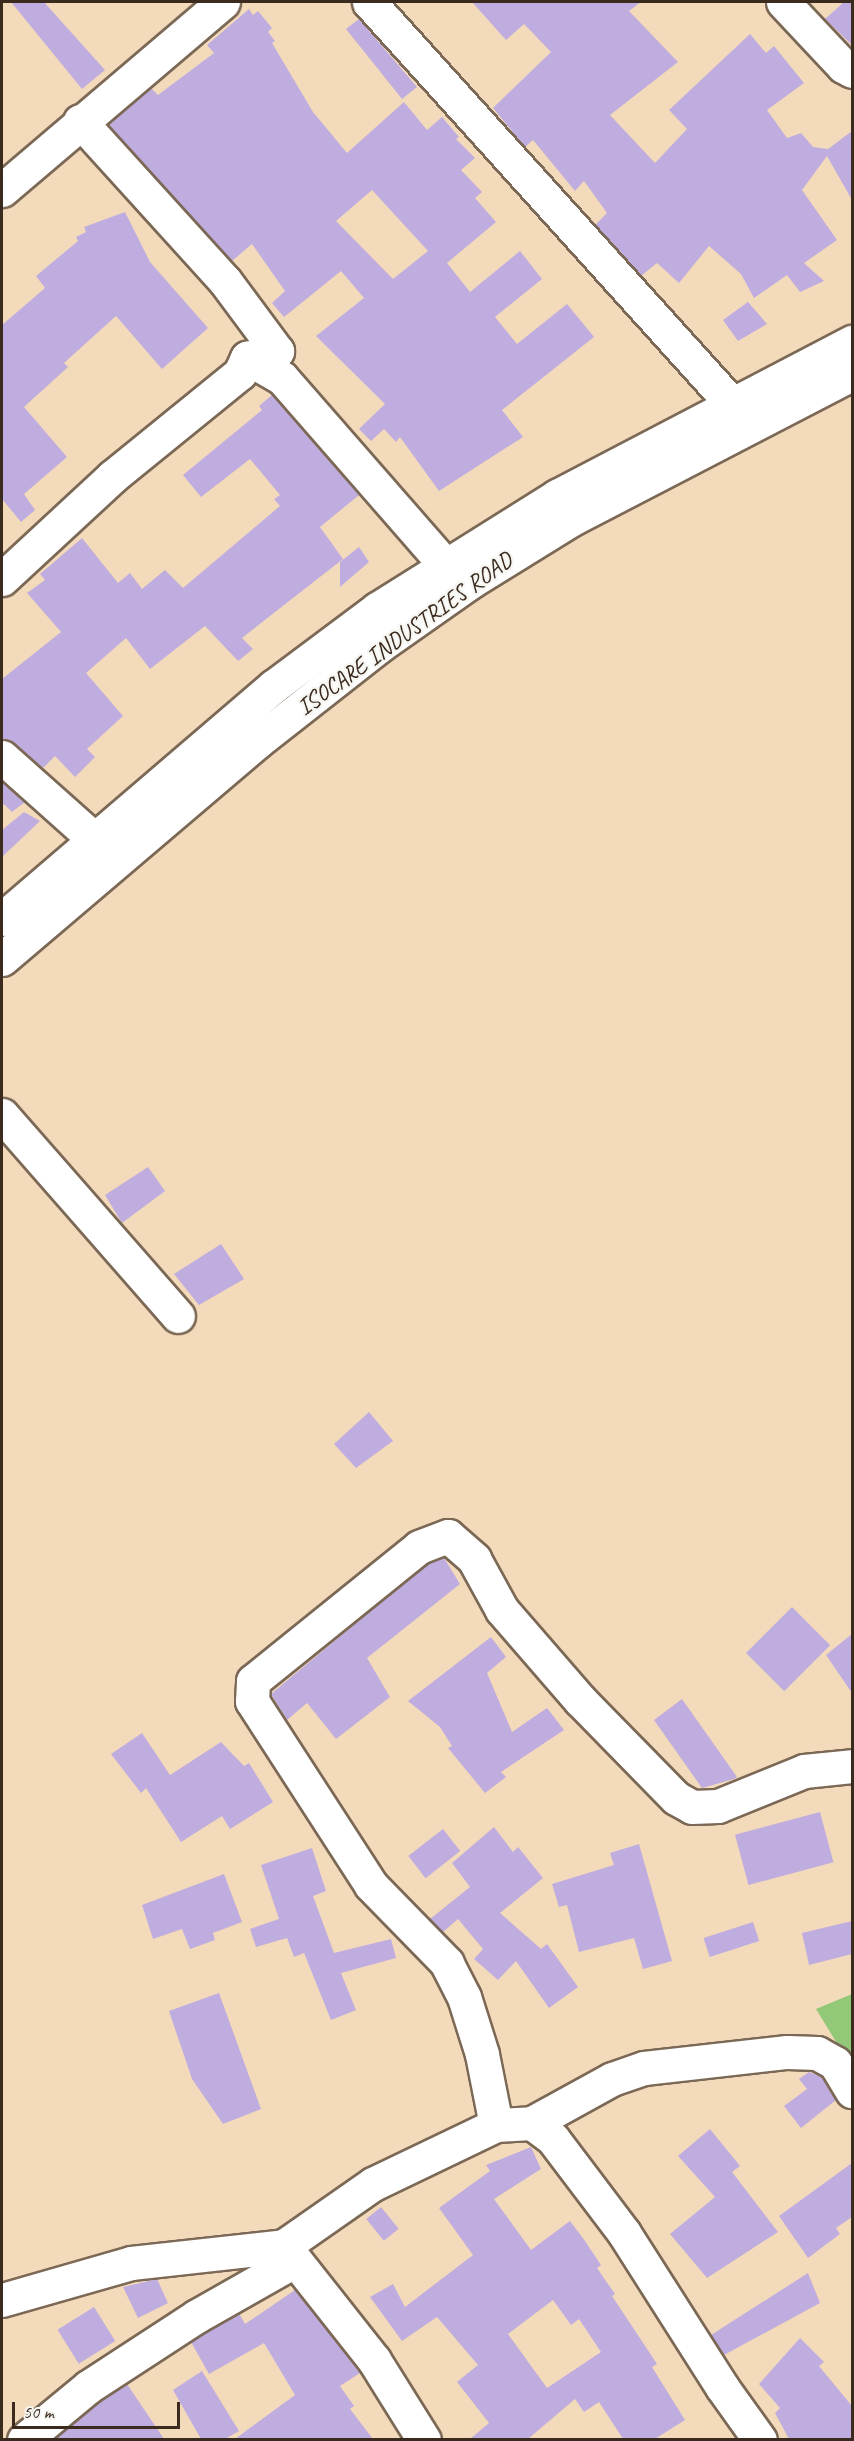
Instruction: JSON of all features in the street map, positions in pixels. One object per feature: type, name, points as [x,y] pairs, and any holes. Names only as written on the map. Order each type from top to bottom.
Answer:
[{"type":"street","points":[[2,190],[80,121],[223,2]]},
{"type":"street","points":[[369,2],[732,404]]},
{"type":"street","points":[[783,2],[843,66],[852,71]]},
{"type":"street","points":[[80,121],[225,281],[277,351],[247,357]]},
{"type":"street","name":"ISOCARE INDUSTRIES ROAD","points":[[2,919],[274,686],[444,564],[557,495],[852,342]]},
{"type":"street","points":[[247,357],[282,378],[444,564]]},
{"type":"street","points":[[2,579],[112,477],[240,373],[247,357]]},
{"type":"street","name":"ISOCARE INDUSTRIES ROAD","points":[[2,959],[258,741],[379,646],[470,582],[572,519],[852,374]]},
{"type":"street","points":[[2,757],[94,839]]},
{"type":"street","points":[[2,1115],[178,1316]]},
{"type":"street","points":[[496,2125],[482,2054],[464,1997],[447,1964],[371,1885],[252,1701],[253,1681],[419,1547],[448,1536],[474,1559],[502,1610],[517,1628],[580,1700],[676,1798],[692,1807],[718,1806],[804,1771],[830,1765],[852,1766]]},
{"type":"street","points":[[24,2439],[88,2387],[289,2253],[373,2184],[496,2125],[532,2123],[612,2079],[644,2068],[754,2055],[817,2053],[835,2063],[852,2091]]},
{"type":"street","points":[[532,2123],[553,2139],[624,2233],[722,2387],[760,2439]]},
{"type":"street","points":[[2,2300],[131,2263],[289,2253]]},
{"type":"street","points":[[289,2253],[374,2360],[424,2439]]},
{"type":"green space","points":[[852,1994],[852,2068],[816,2009]]},
{"type":"building","points":[[11,2],[44,2],[105,70],[82,89]]},
{"type":"building","points":[[472,2],[641,2],[629,11],[678,62],[610,115],[655,163],[687,129],[669,110],[750,34],[766,53],[774,46],[804,83],[767,110],[787,138],[801,133],[813,147],[828,149],[852,131],[852,200],[827,156],[802,190],[837,240],[804,263],[824,281],[800,292],[787,275],[754,298],[741,274],[709,246],[679,283],[657,263],[641,276],[595,225],[607,213],[584,181],[575,191],[533,140],[525,147],[493,108],[551,52],[524,24],[506,40]]},
{"type":"building","points":[[844,2],[852,2],[852,45],[825,19]]},
{"type":"building","points":[[249,9],[253,15],[258,11],[272,28],[268,32],[275,41],[272,43],[313,112],[347,153],[404,102],[427,130],[442,117],[459,137],[456,139],[475,158],[461,170],[482,192],[475,198],[496,222],[447,263],[470,292],[520,251],[542,279],[495,317],[517,344],[567,304],[594,337],[502,410],[523,437],[439,491],[400,437],[396,442],[384,429],[371,441],[359,429],[385,404],[316,336],[364,298],[341,271],[284,317],[272,303],[285,291],[252,244],[232,261],[108,124],[151,88],[158,95],[214,53],[207,45]],"holes":[[[372,190],[428,251],[393,279],[336,221]]]},
{"type":"building","points":[[359,19],[417,87],[402,99],[346,29]]},
{"type":"building","points":[[125,212],[150,262],[208,328],[162,369],[116,316],[64,363],[68,367],[24,407],[67,457],[24,494],[35,510],[21,522],[2,499],[2,325],[45,288],[36,276],[78,241],[76,237],[86,232],[84,227]]},
{"type":"building","points":[[748,302],[767,324],[738,341],[723,320]]},
{"type":"building","points":[[272,395],[359,495],[320,527],[343,559],[242,638],[253,649],[238,661],[205,626],[150,669],[126,638],[86,673],[123,716],[87,749],[95,757],[75,777],[55,756],[43,768],[14,743],[2,739],[2,679],[61,632],[27,593],[45,580],[40,574],[82,538],[118,583],[130,573],[142,589],[165,570],[183,588],[280,506],[274,499],[280,495],[250,459],[201,497],[183,475],[262,410],[259,406]]},
{"type":"building","points":[[359,547],[369,562],[340,587],[340,562]]},
{"type":"building","points":[[2,782],[25,802],[12,812],[4,804],[2,807]]},
{"type":"building","points":[[24,812],[40,821],[2,857],[2,830]]},
{"type":"building","points":[[148,1167],[165,1191],[122,1223],[105,1195]]},
{"type":"building","points":[[221,1244],[244,1279],[199,1305],[174,1274]]},
{"type":"building","points":[[369,1412],[393,1441],[356,1468],[334,1444]]},
{"type":"building","points":[[444,1558],[460,1584],[367,1658],[390,1697],[336,1739],[307,1703],[287,1720],[271,1694],[428,1563]]},
{"type":"building","points":[[792,1607],[830,1645],[784,1691],[746,1653]]},
{"type":"building","points":[[852,1634],[852,1693],[826,1655]]},
{"type":"building","points":[[491,1637],[506,1657],[487,1673],[512,1732],[547,1708],[564,1730],[501,1772],[506,1777],[485,1793],[448,1748],[452,1746],[440,1727],[408,1701]]},
{"type":"building","points":[[682,1699],[737,1777],[702,1788],[654,1720]]},
{"type":"building","points":[[142,1733],[170,1775],[221,1742],[244,1766],[249,1763],[273,1802],[230,1829],[222,1816],[181,1842],[146,1788],[141,1793],[111,1754]]},
{"type":"building","points":[[820,1812],[833,1862],[748,1885],[735,1835]]},
{"type":"building","points":[[494,1827],[513,1852],[518,1847],[543,1878],[500,1913],[541,1949],[547,1944],[578,1987],[549,2008],[516,1961],[498,1980],[474,1959],[483,1949],[458,1919],[443,1932],[430,1919],[470,1887],[452,1863]]},
{"type":"building","points":[[443,1829],[460,1851],[426,1878],[408,1856]]},
{"type":"building","points":[[639,1844],[672,1961],[643,1969],[634,1938],[579,1952],[567,1905],[559,1907],[552,1884],[614,1865],[610,1853]]},
{"type":"building","points":[[312,1848],[326,1891],[313,1896],[334,1953],[391,1939],[396,1958],[341,1973],[356,2010],[331,2020],[304,1953],[294,1957],[287,1938],[256,1947],[250,1929],[279,1919],[261,1865]]},
{"type":"building","points":[[224,1874],[242,1922],[213,1933],[215,1940],[190,1949],[182,1929],[153,1939],[142,1905]]},
{"type":"building","points":[[852,1921],[852,1954],[809,1965],[802,1933]]},
{"type":"building","points":[[753,1922],[759,1941],[710,1957],[704,1938]]},
{"type":"building","points":[[219,1993],[261,2109],[223,2124],[192,2079],[169,2011]]},
{"type":"building","points":[[809,2072],[822,2077],[836,2100],[801,2128],[784,2106],[807,2089],[799,2079]]},
{"type":"building","points":[[710,2129],[740,2166],[732,2172],[778,2232],[707,2278],[670,2234],[715,2197],[678,2156]]},
{"type":"building","points":[[531,2147],[541,2169],[494,2199],[531,2250],[570,2221],[601,2265],[597,2268],[615,2294],[612,2296],[657,2364],[652,2367],[685,2420],[655,2439],[623,2439],[599,2402],[584,2412],[575,2399],[528,2439],[470,2439],[489,2423],[457,2382],[478,2365],[437,2317],[402,2341],[370,2297],[393,2284],[405,2307],[473,2255],[439,2208],[490,2171],[486,2165]],"holes":[[[553,2300],[571,2325],[579,2319],[601,2352],[547,2388],[508,2334]]]},
{"type":"building","points":[[852,2163],[852,2217],[836,2228],[840,2234],[808,2258],[779,2216]]},
{"type":"building","points":[[381,2207],[399,2229],[384,2241],[366,2219]]},
{"type":"building","points":[[808,2273],[820,2303],[724,2355],[711,2335]]},
{"type":"building","points":[[157,2279],[168,2303],[138,2318],[123,2287]]},
{"type":"building","points":[[295,2290],[360,2373],[340,2386],[354,2406],[350,2409],[373,2439],[235,2439],[295,2395],[264,2343],[209,2374],[191,2342],[239,2313],[245,2324]]},
{"type":"building","points":[[94,2307],[115,2341],[79,2364],[58,2330]]},
{"type":"building","points":[[800,2338],[824,2362],[819,2366],[852,2406],[852,2439],[789,2439],[775,2413],[780,2408],[759,2384]]},
{"type":"building","points":[[202,2371],[239,2431],[225,2439],[201,2439],[173,2390]]},
{"type":"building","points":[[127,2384],[164,2439],[54,2439],[99,2402]]}]
